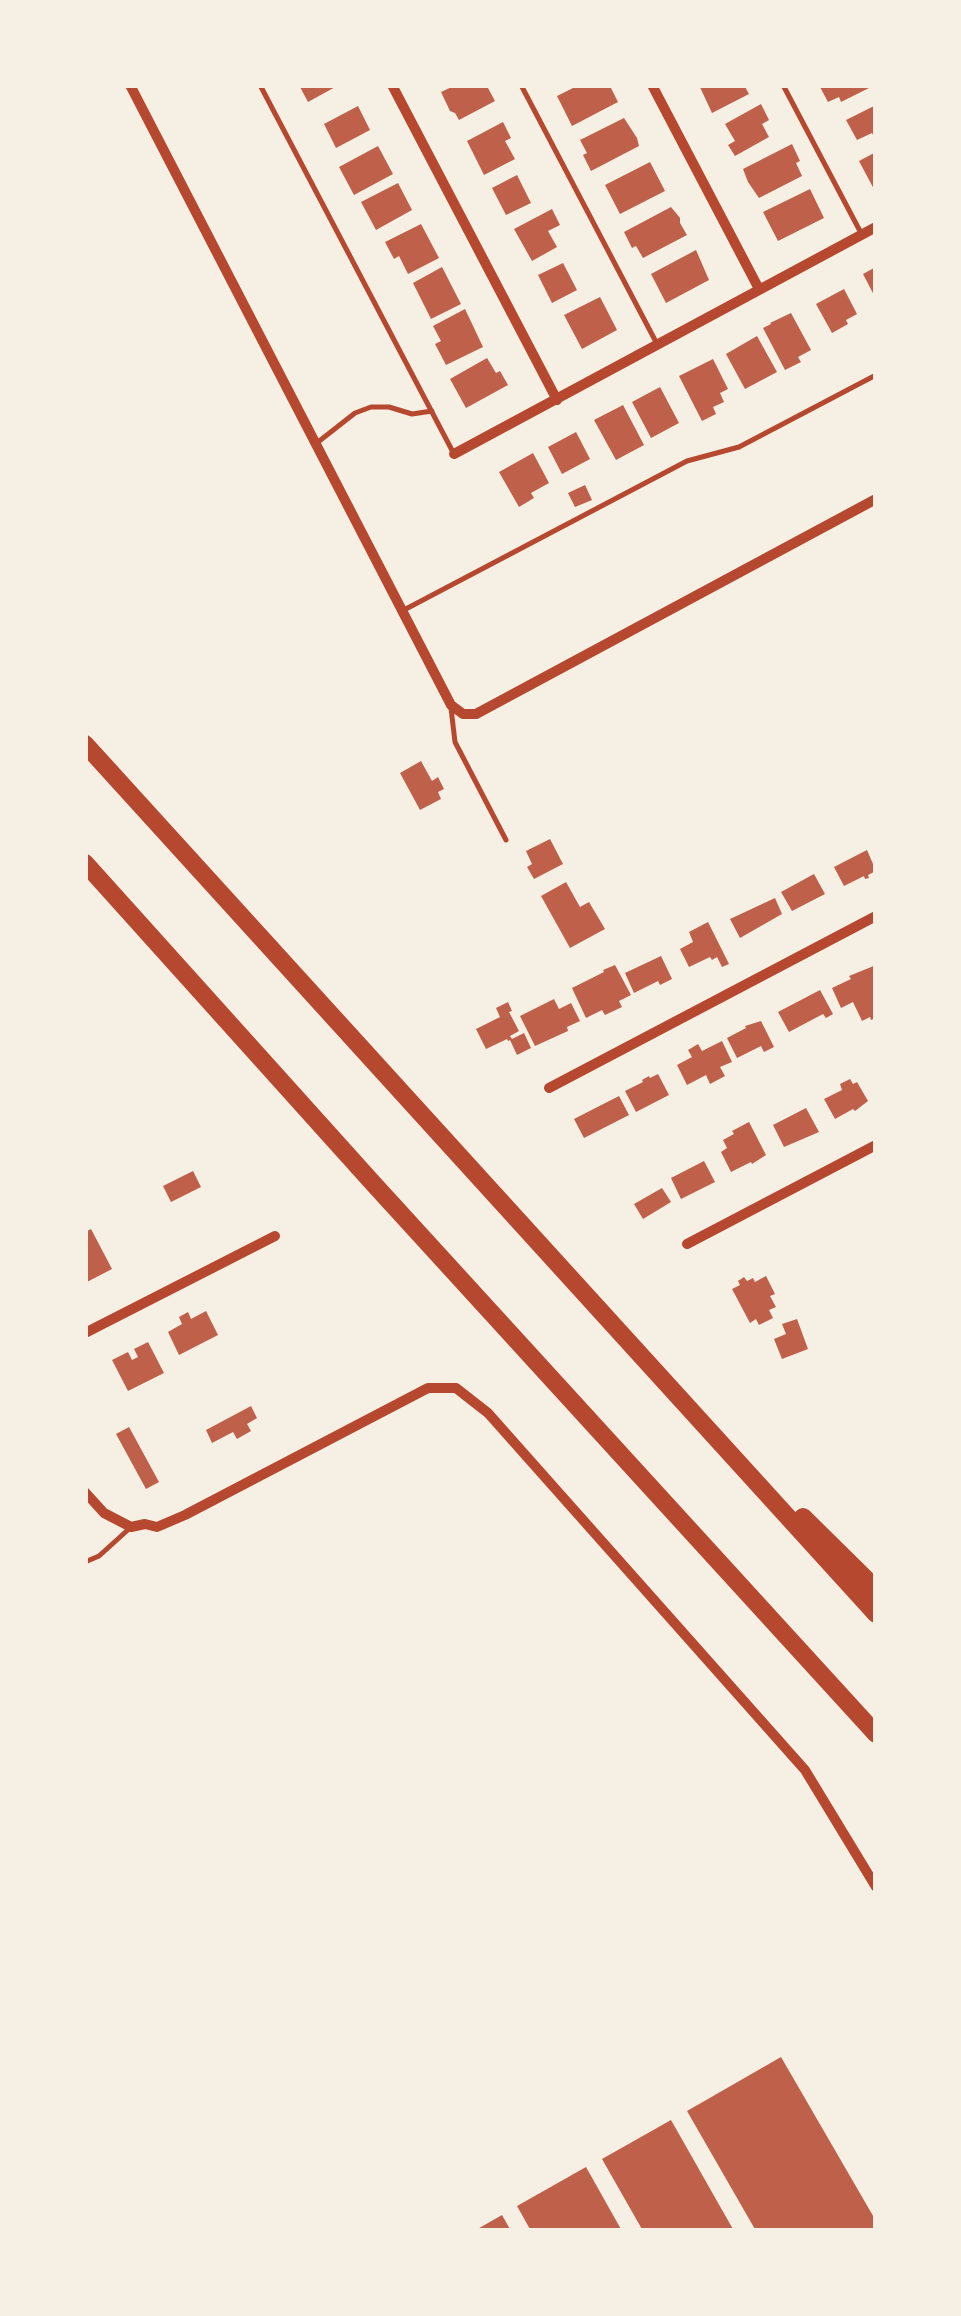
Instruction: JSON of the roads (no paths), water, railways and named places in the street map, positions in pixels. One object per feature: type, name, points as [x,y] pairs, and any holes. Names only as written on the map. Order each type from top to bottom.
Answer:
[{"type":"highway","points":[[85,744],[876,1614]]},
{"type":"highway","points":[[85,863],[876,1738]]},
{"type":"highway","points":[[660,1376],[876,1589]]},
{"type":"street","points":[[130,85],[451,705],[463,714],[476,714],[876,499]]},
{"type":"street","points":[[392,85],[557,400]]},
{"type":"street","points":[[652,85],[759,289]]},
{"type":"street","points":[[454,454],[876,227]]},
{"type":"street","points":[[549,1088],[876,916]]},
{"type":"street","points":[[687,1244],[876,1145]]},
{"type":"street","points":[[85,1334],[275,1236]]},
{"type":"street","points":[[85,1492],[104,1513],[131,1527],[158,1527],[428,1388],[456,1388],[488,1412],[805,1770],[876,1887]]},
{"type":"lane","points":[[260,85],[454,454]]},
{"type":"lane","points":[[521,85],[658,345]]},
{"type":"lane","points":[[783,85],[862,235]]},
{"type":"lane","points":[[402,611],[688,461],[739,447],[876,375]]},
{"type":"lane","points":[[316,444],[355,413],[371,407],[389,406],[412,414],[432,411]]},
{"type":"lane","points":[[451,705],[455,742],[506,840]]},
{"type":"lane","points":[[85,1562],[108,1549],[131,1527]]}]
